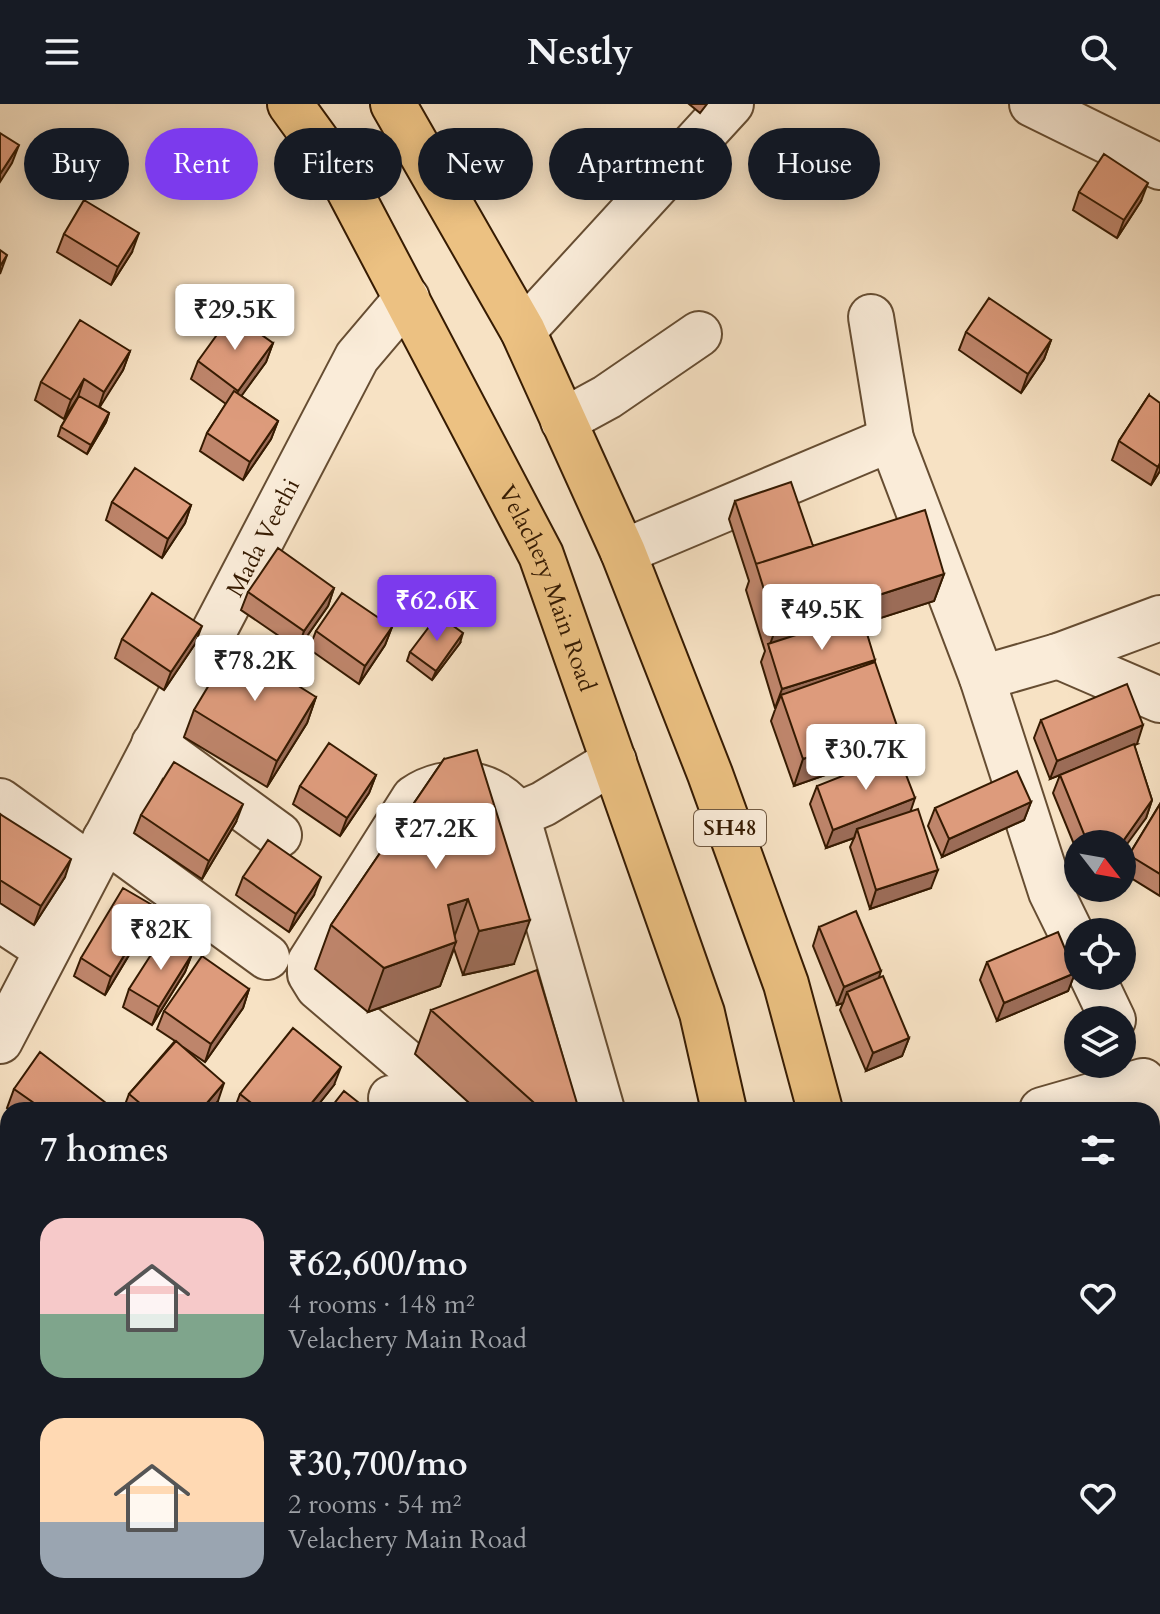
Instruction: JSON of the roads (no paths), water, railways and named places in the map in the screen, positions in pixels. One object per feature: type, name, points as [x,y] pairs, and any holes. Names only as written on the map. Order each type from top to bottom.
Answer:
[{"type":"main road","name":"Velachery Main Road","points":[[290,104],[340,173],[541,555],[702,1013],[722,1102]]},
{"type":"main road","name":"SH48","points":[[405,109],[523,331],[623,552],[710,774],[786,984],[818,1102]]},
{"type":"street","points":[[523,331],[731,104]]},
{"type":"street","points":[[1032,104],[1160,167]]},
{"type":"street","name":"Mada Veethi","points":[[0,1041],[357,357],[407,298]]},
{"type":"street","points":[[871,317],[891,439],[982,678],[1051,892],[1064,918]]},
{"type":"street","points":[[563,421],[607,397],[699,334]]},
{"type":"street","points":[[623,552],[891,439]]},
{"type":"street","points":[[982,678],[1058,656],[1160,618]]},
{"type":"street","points":[[1058,656],[1160,700]]},
{"type":"street","points":[[154,744],[279,835]]},
{"type":"street","points":[[517,815],[543,804],[614,761]]},
{"type":"street","points":[[453,1102],[318,987],[310,974],[310,962],[414,798],[432,786],[450,782],[493,792],[509,804],[517,815],[600,1102]]},
{"type":"street","points":[[0,801],[98,852],[267,957]]},
{"type":"street","points":[[0,919],[47,950]]},
{"type":"street","points":[[1136,1066],[1151,1102]]},
{"type":"street","points":[[1070,1102],[1143,1081]]}]
